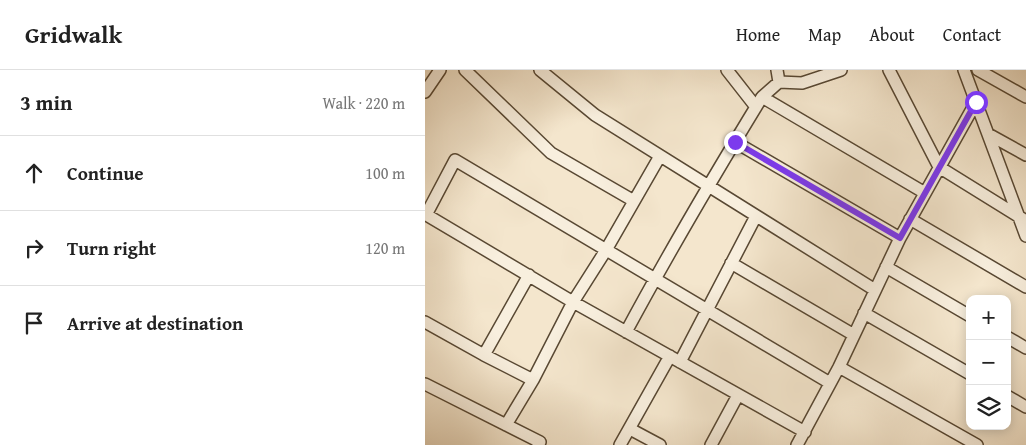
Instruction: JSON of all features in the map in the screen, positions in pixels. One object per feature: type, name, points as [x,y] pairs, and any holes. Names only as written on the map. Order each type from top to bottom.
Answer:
[{"type":"street","points":[[425,92],[440,70]]},
{"type":"street","points":[[465,70],[551,153],[634,202]]},
{"type":"street","points":[[539,70],[595,115],[875,290]]},
{"type":"street","points":[[727,70],[759,102],[925,193]]},
{"type":"street","points":[[777,70],[779,82]]},
{"type":"street","points":[[626,332],[708,186],[759,102],[779,82],[802,83],[841,70]]},
{"type":"street","points":[[889,70],[939,166],[1023,219]]},
{"type":"street","points":[[964,70],[1023,219],[1026,236]]},
{"type":"street","points":[[970,84],[978,70],[1026,97]]},
{"type":"street","points":[[797,445],[839,368],[900,238],[976,102]]},
{"type":"street","points":[[988,134],[1026,156]]},
{"type":"street","points":[[735,142],[900,238]]},
{"type":"street","points":[[506,425],[533,380],[573,302],[606,250],[660,156]]},
{"type":"street","points":[[805,432],[573,302],[426,215],[455,160],[830,383]]},
{"type":"street","points":[[681,362],[756,216]]},
{"type":"street","points":[[910,219],[1026,287]]},
{"type":"street","points":[[731,263],[854,335]]},
{"type":"street","points":[[886,267],[966,314]]},
{"type":"street","points":[[484,355],[529,275]]},
{"type":"street","points":[[864,313],[966,372]]},
{"type":"street","points":[[425,322],[533,380]]},
{"type":"street","points":[[1011,339],[1026,348]]},
{"type":"street","points":[[620,445],[669,356]]},
{"type":"street","points":[[839,368],[977,445]]},
{"type":"street","points":[[425,384],[541,444]]},
{"type":"street","points":[[711,445],[738,395]]},
{"type":"street","points":[[1011,398],[1026,407]]},
{"type":"street","points":[[630,429],[660,445]]},
{"type":"route","points":[[735,142],[900,238],[976,102]]}]
